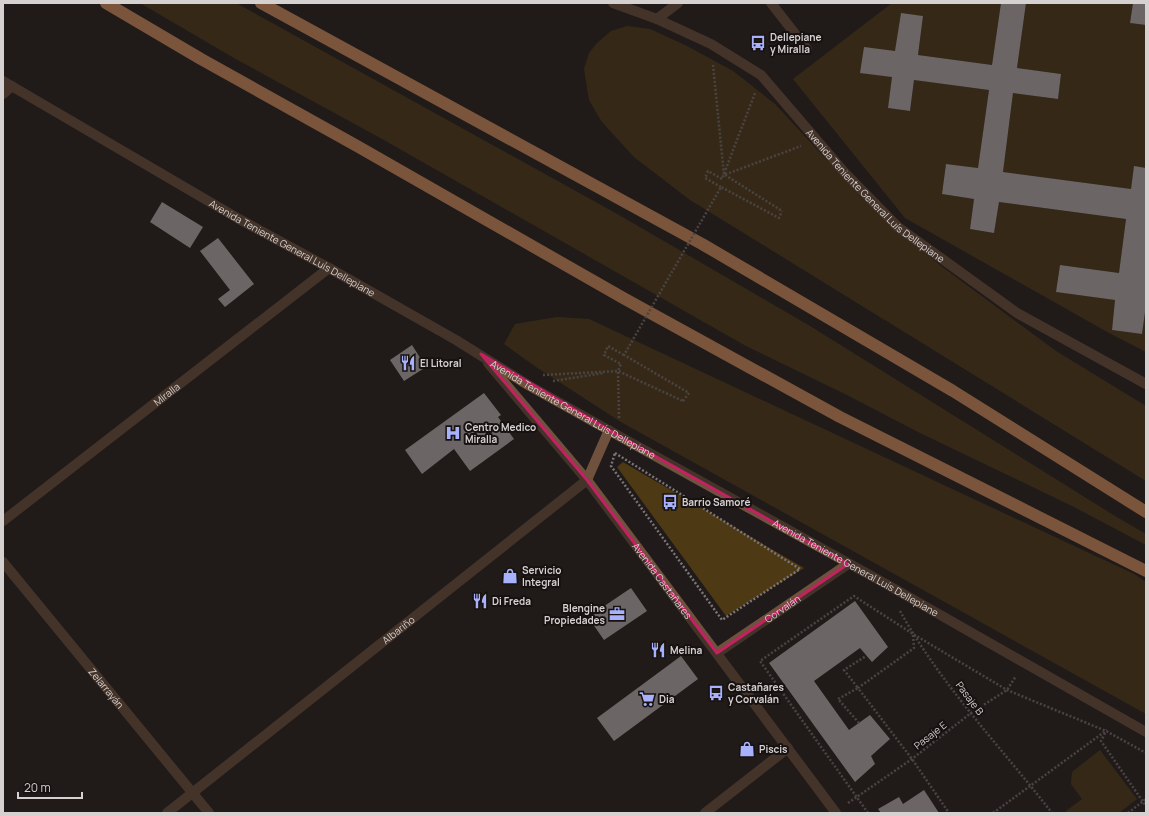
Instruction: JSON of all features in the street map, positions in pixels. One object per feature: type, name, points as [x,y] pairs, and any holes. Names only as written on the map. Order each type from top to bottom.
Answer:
[{"type":"highway","points":[[106,3],[201,60],[357,146],[625,299],[833,413],[1146,571]]},
{"type":"highway","points":[[261,3],[702,244],[953,391],[1146,512]]},
{"type":"street","name":"Avenida Teniente General Luís Dellepiane","points":[[613,3],[657,19],[712,44],[761,75],[845,173],[898,227],[1017,313],[1146,384]]},
{"type":"street","points":[[657,19],[678,3]]},
{"type":"street","points":[[771,3],[807,49]]},
{"type":"street","name":"Avenida Teniente General Luís Dellepiane","points":[[3,81],[239,219],[481,354],[528,385],[1025,662],[1146,732]]},
{"type":"street","points":[[3,94],[12,86]]},
{"type":"street","name":"Miralla","points":[[3,521],[329,268]]},
{"type":"street","name":"Avenida Castañares","points":[[481,354],[587,480],[836,812]]},
{"type":"street","name":"Albariño","points":[[167,813],[587,480],[609,430]]},
{"type":"street","name":"Zelarrayán","points":[[3,562],[209,813]]},
{"type":"street","name":"Corvalán","points":[[717,653],[848,564]]},
{"type":"street","points":[[705,813],[788,748]]},
{"type":"path","points":[[712,44],[724,175]]},
{"type":"path","points":[[724,175],[761,75]]},
{"type":"path","points":[[724,175],[782,211],[779,218],[705,178],[708,171],[722,179],[724,175],[817,140]]},
{"type":"path","points":[[624,355],[721,187]]},
{"type":"path","points":[[515,376],[618,371],[683,401],[689,393],[608,346],[604,355],[621,364],[618,371],[619,436]]},
{"type":"path","points":[[528,385],[618,371]]},
{"type":"path","points":[[615,453],[800,569],[722,620],[611,466],[615,453]]},
{"type":"path","points":[[868,813],[760,661],[854,596],[913,634],[1007,690],[1106,731],[1146,753]]},
{"type":"path","name":"Pasaje B","points":[[900,609],[913,634],[971,714],[1031,785],[1052,813]]},
{"type":"path","points":[[859,722],[838,699],[858,688],[914,648],[913,634]]},
{"type":"path","points":[[866,656],[844,670],[912,759],[949,813]]},
{"type":"path","name":"Pasaje E","points":[[836,812],[912,759],[971,714],[1007,690],[1025,662]]},
{"type":"path","points":[[1113,713],[1101,741],[1145,800],[1146,806]]},
{"type":"path","points":[[993,813],[1106,731]]},
{"type":"path","points":[[1128,813],[1145,800]]},
{"type":"highlighted area","points":[[481,354],[619,436],[848,564],[717,653],[587,480]]},
{"type":"shaded area","points":[[140,3],[236,3],[619,215],[810,326],[1146,534],[1146,545],[1072,506],[918,432],[847,395],[746,346],[384,140],[234,58]]},
{"type":"shaded area","points":[[892,3],[1001,3],[992,65],[918,55],[923,16],[901,14],[888,108],[910,111],[914,80],[989,90],[978,168],[946,164],[942,194],[974,199],[970,229],[994,233],[999,202],[1126,219],[1119,273],[1060,265],[1056,292],[1115,300],[1112,330],[1142,334],[1146,305],[1146,352],[1109,333],[905,218],[793,79]]},
{"type":"shaded area","points":[[1026,3],[1133,3],[1130,23],[1146,25],[1146,168],[1134,167],[1131,189],[1003,172],[1013,93],[1058,99],[1061,74],[1017,68]]},
{"type":"shaded area","points":[[627,26],[650,29],[687,46],[733,71],[775,104],[861,197],[941,266],[1056,351],[1146,406],[1146,481],[690,200],[634,157],[602,122],[589,100],[584,69],[589,53],[597,43],[611,31]]},
{"type":"shaded area","points":[[557,317],[589,319],[1134,574],[1146,582],[1146,714],[621,422],[536,367],[504,344],[515,324]]},
{"type":"shaded area","points":[[623,462],[804,568],[726,616],[617,467]]},
{"type":"shaded area","points":[[1100,750],[1137,799],[1119,813],[1067,813],[1066,811],[1082,799],[1071,784],[1072,772]]},
{"type":"building","points":[[1001,3],[1026,3],[1017,68],[1061,74],[1058,99],[1013,93],[1003,172],[1131,189],[1134,166],[1146,168],[1146,305],[1142,334],[1112,330],[1115,300],[1056,292],[1060,265],[1119,273],[1126,219],[999,202],[994,233],[970,229],[974,199],[942,194],[946,164],[978,168],[989,90],[914,80],[910,111],[888,108],[892,77],[860,73],[864,47],[895,51],[901,13],[923,16],[918,55],[992,65]]},
{"type":"building","points":[[1133,3],[1146,3],[1146,25],[1130,23]]},
{"type":"building","points":[[162,202],[203,227],[190,248],[150,222]]},
{"type":"building","points":[[218,238],[254,284],[225,307],[218,299],[230,290],[200,251]]},
{"type":"building","name":"El Litoral","points":[[412,345],[426,367],[404,381],[390,360]]},
{"type":"building","name":"Centro Medico Miralla","points":[[484,393],[501,415],[498,417],[514,439],[470,471],[454,449],[422,474],[405,450]]},
{"type":"building","name":"Blengine Propiedades","points":[[631,588],[647,611],[604,640],[588,617]]},
{"type":"building","points":[[855,601],[888,647],[872,662],[860,648],[814,681],[849,730],[870,715],[890,739],[871,756],[875,764],[855,782],[769,663]]},
{"type":"building","name":"Dia","points":[[681,656],[698,679],[614,741],[597,718]]},
{"type":"building","points":[[924,790],[939,813],[881,813],[878,809],[899,797],[903,804]]},
{"type":"place","name":"Dellepiane y Miralla","points":[[758,43]]},
{"type":"place","name":"El Litoral","points":[[408,363]]},
{"type":"place","name":"Centro Medico Miralla","points":[[453,433]]},
{"type":"place","name":"Barrio Samoré","points":[[670,502]]},
{"type":"place","name":"Servicio Integral","points":[[510,576]]},
{"type":"place","name":"Di Freda","points":[[480,601]]},
{"type":"place","name":"Blengine Propiedades","points":[[617,614]]},
{"type":"place","name":"Melina","points":[[658,650]]},
{"type":"place","name":"Castañares y Corvalán","points":[[716,693]]},
{"type":"place","name":"Dia","points":[[647,699]]},
{"type":"place","name":"Piscis","points":[[747,749]]}]
